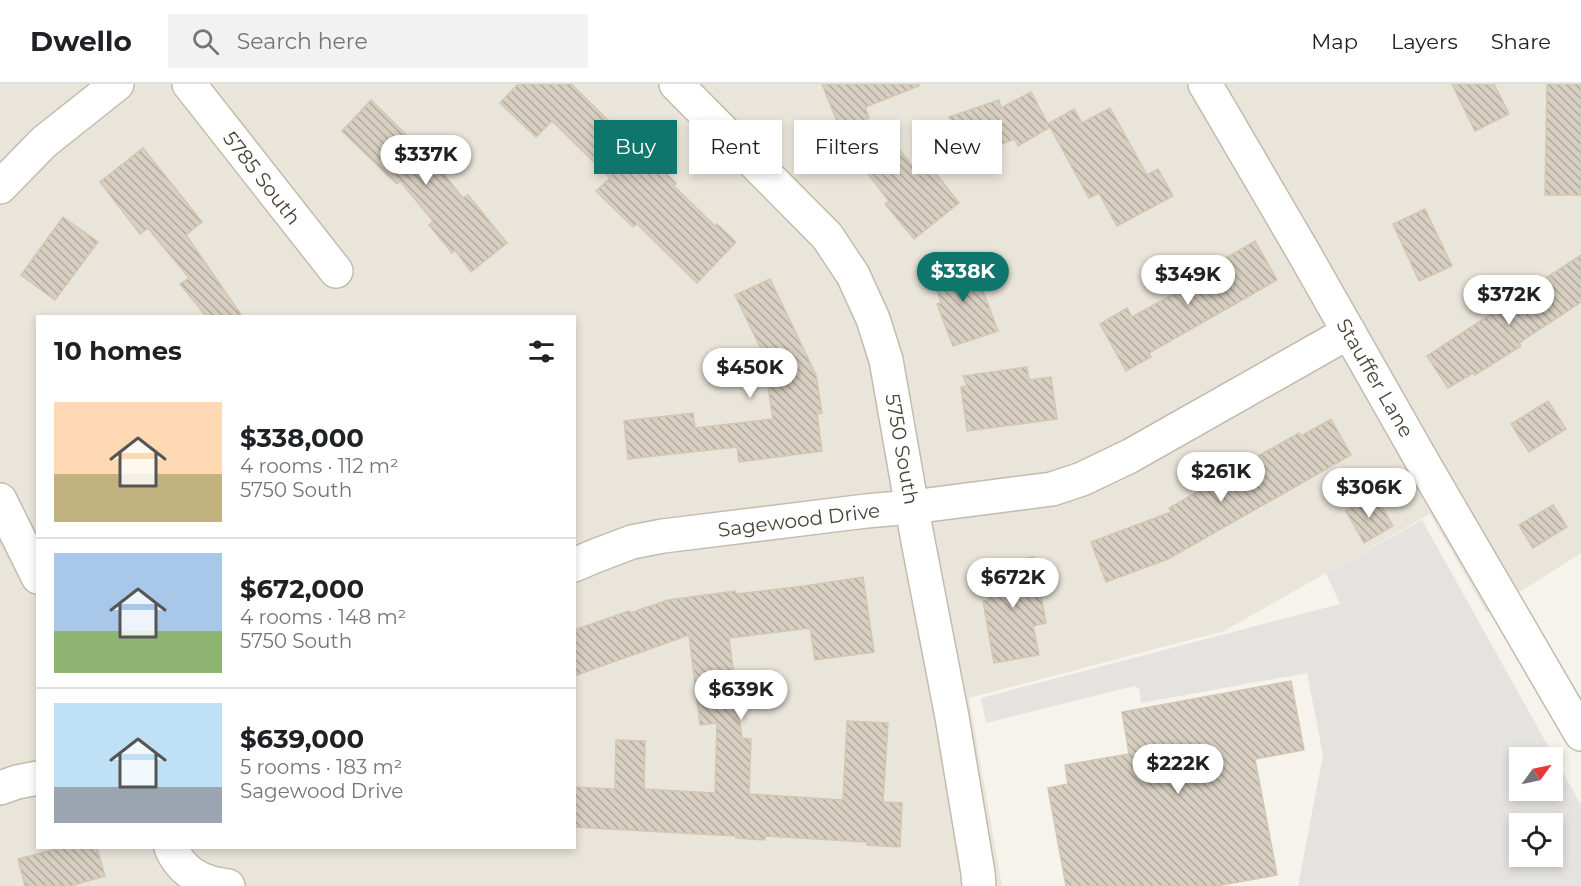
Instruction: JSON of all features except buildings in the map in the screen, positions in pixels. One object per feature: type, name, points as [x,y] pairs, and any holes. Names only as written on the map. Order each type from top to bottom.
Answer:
[{"type":"street","points":[[0,187],[45,142],[117,84]]},
{"type":"street","name":"5785 South","points":[[189,84],[336,271]]},
{"type":"street","name":"5750 South","points":[[676,84],[827,236],[853,275],[873,319],[886,360],[956,740],[979,886]]},
{"type":"street","name":"Stauffer Lane","points":[[1205,84],[1581,734]]},
{"type":"street","name":"Sagewood Drive","points":[[576,564],[632,542],[663,536],[1052,489],[1082,479],[1130,456],[1349,332]]},
{"type":"street","points":[[0,500],[36,573]]},
{"type":"street","points":[[0,788],[36,778]]},
{"type":"street","points":[[172,849],[185,869],[198,879],[228,886]]},
{"type":"shaded area","points":[[0,84],[1581,84],[1581,553],[1487,613],[1430,514],[1224,631],[969,698],[1002,886],[0,886]]},
{"type":"shaded area","points":[[1422,520],[1549,747],[1509,747],[1509,801],[1563,801],[1563,773],[1581,805],[1581,886],[1298,886],[1323,755],[1307,673],[1141,703],[1139,689],[1135,686],[986,723],[981,698],[1340,604],[1326,573]]}]
